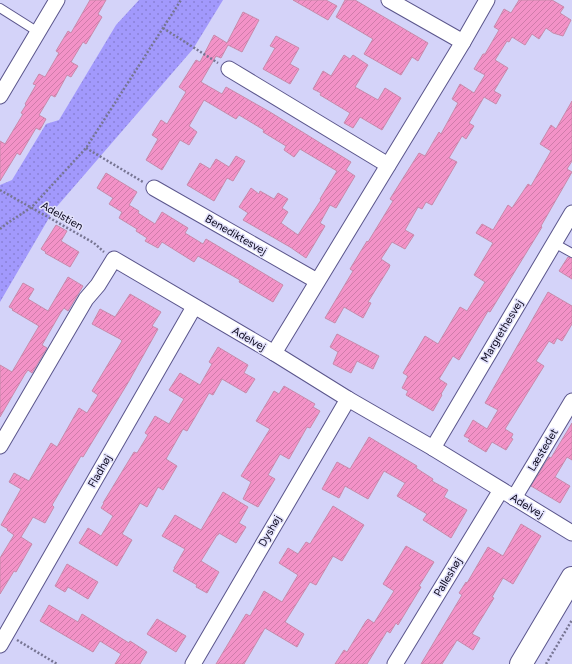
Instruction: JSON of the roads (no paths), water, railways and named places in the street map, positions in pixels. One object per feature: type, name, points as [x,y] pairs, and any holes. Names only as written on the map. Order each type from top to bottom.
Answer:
[{"type":"main road","points":[[520,664],[572,578]]},
{"type":"main road","points":[[534,664],[572,601]]},
{"type":"street","points":[[0,96],[57,0]]},
{"type":"street","points":[[389,0],[463,42]]},
{"type":"street","points":[[274,353],[487,0]]},
{"type":"street","points":[[229,69],[388,165]]},
{"type":"street","name":"Benediktesvej","points":[[154,188],[317,281]]},
{"type":"street","name":"Margrethesvej","points":[[432,448],[572,213]]},
{"type":"street","name":"Adelvej","points":[[0,446],[86,299],[98,285],[114,259],[274,353],[572,533]]},
{"type":"street","name":"Fladhøj","points":[[2,636],[194,307]]},
{"type":"street","name":"Dyshøj","points":[[192,664],[348,399]]},
{"type":"street","name":"Læstedet","points":[[514,498],[572,401]]},
{"type":"street","name":"Palleshøj","points":[[395,664],[500,490]]},
{"type":"lane","points":[[0,8],[38,32]]},
{"type":"lane","points":[[554,243],[572,253]]}]
